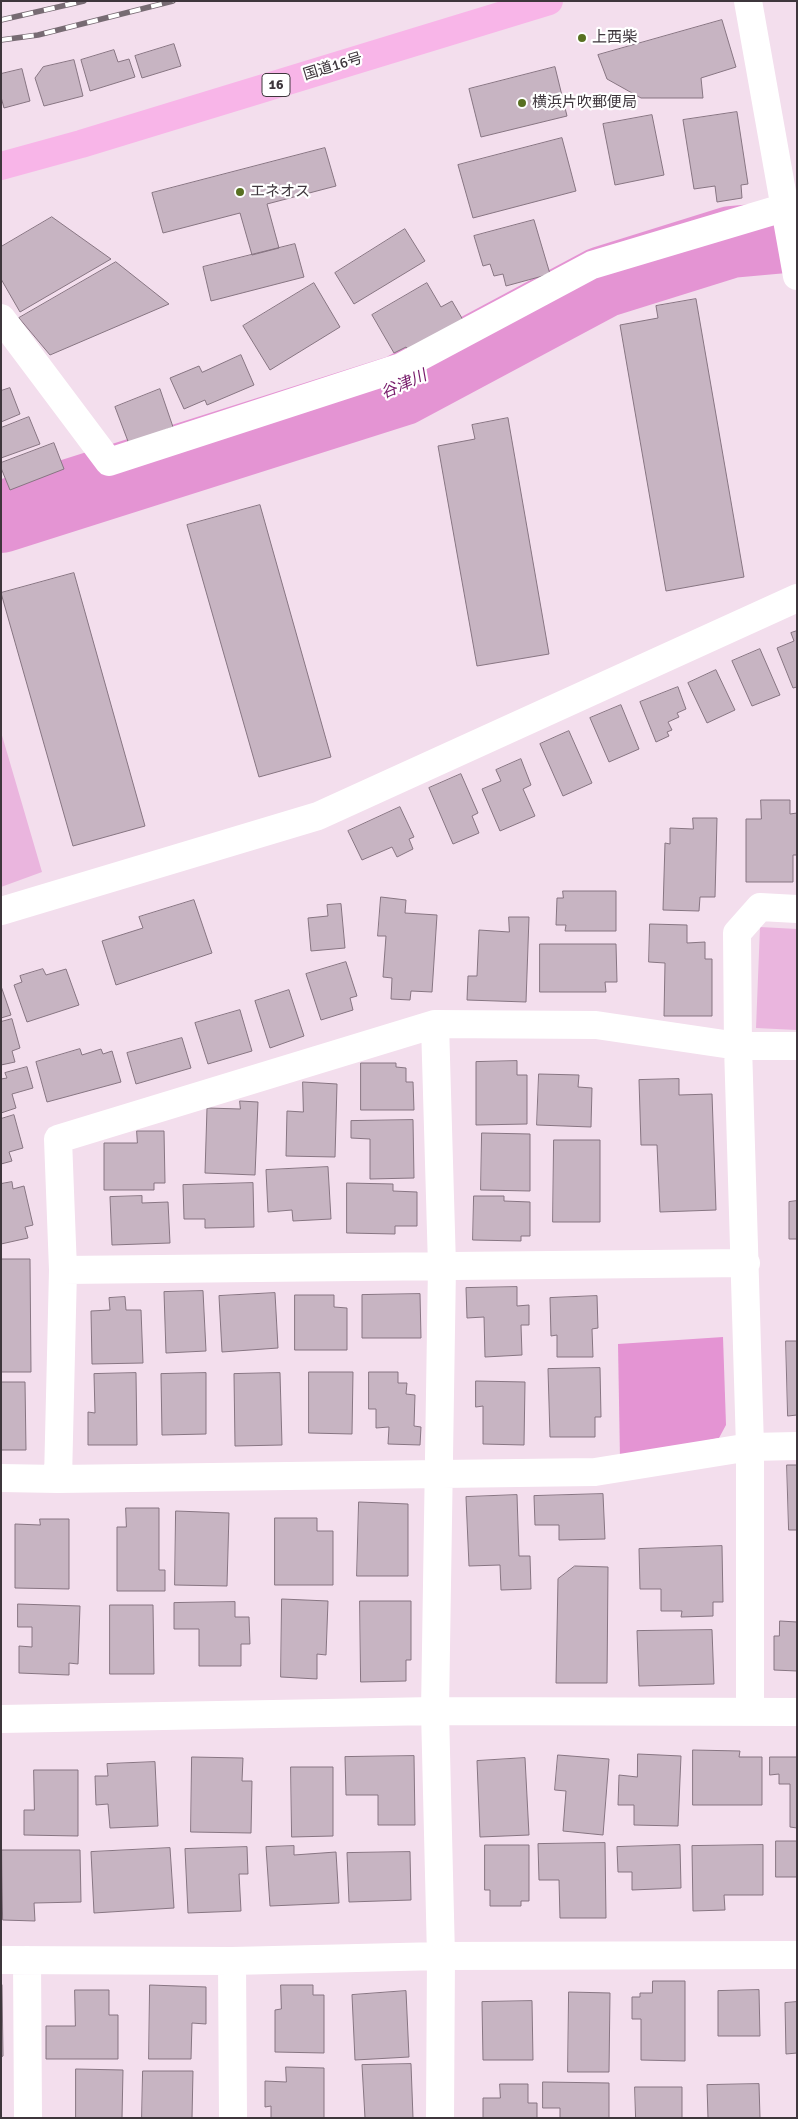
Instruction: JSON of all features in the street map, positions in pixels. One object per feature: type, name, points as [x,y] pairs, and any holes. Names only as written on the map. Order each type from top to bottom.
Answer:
[{"type":"highway","name":"国道16号","points":[[1,166],[81,144],[549,1]]},
{"type":"street","points":[[748,1],[783,208],[797,276]]},
{"type":"street","points":[[1,318],[109,462],[401,367],[592,265],[783,208]]},
{"type":"street","points":[[1,911],[318,816],[797,598]]},
{"type":"street","points":[[750,1712],[750,1447],[746,1263],[738,1046],[737,933],[760,907],[797,909]]},
{"type":"street","points":[[435,1024],[442,1266],[435,1711],[441,1956],[440,2118]]},
{"type":"street","points":[[58,1479],[63,1270],[58,1139],[435,1024],[596,1024],[738,1046],[797,1046]]},
{"type":"street","points":[[63,1270],[746,1263]]},
{"type":"street","points":[[1,1478],[58,1479],[595,1472],[750,1447],[797,1446]]},
{"type":"street","points":[[1,1719],[435,1711],[797,1712]]},
{"type":"street","points":[[28,2118],[14,1960],[232,1961],[441,1956],[797,1954]]},
{"type":"street","points":[[232,1961],[233,2118]]},
{"type":"shaded area","points":[[1,732],[42,872],[1,887]]},
{"type":"shaded area","points":[[760,927],[797,929],[797,1030],[756,1028]]},
{"type":"shaded area","points":[[723,1337],[726,1425],[719,1438],[620,1459],[618,1344]]},
{"type":"building","points":[[722,20],[736,67],[701,78],[703,98],[641,98],[607,79],[598,55]]},
{"type":"building","points":[[174,44],[181,66],[142,78],[135,56]]},
{"type":"building","points":[[114,50],[118,62],[129,59],[135,77],[90,91],[81,60]]},
{"type":"building","points":[[74,60],[83,96],[44,106],[35,78],[43,67]]},
{"type":"building","points":[[555,67],[567,116],[481,137],[469,89]]},
{"type":"building","points":[[22,69],[30,101],[4,108],[1,97],[1,74]]},
{"type":"building","points":[[737,112],[748,184],[741,185],[742,198],[717,202],[715,186],[694,189],[683,120]]},
{"type":"building","points":[[652,115],[664,175],[615,185],[603,124]]},
{"type":"building","points":[[562,138],[576,191],[473,218],[458,165]]},
{"type":"building","points":[[325,148],[336,186],[267,204],[279,248],[252,255],[240,213],[163,233],[152,193]]},
{"type":"building","points":[[52,217],[111,259],[20,312],[1,279],[1,247]]},
{"type":"building","points":[[534,220],[550,274],[506,286],[503,274],[494,276],[490,264],[483,266],[474,236]]},
{"type":"building","points":[[405,229],[425,261],[354,304],[335,273]]},
{"type":"building","points":[[295,244],[304,277],[211,301],[203,267]]},
{"type":"building","points":[[116,262],[169,304],[50,355],[19,318]]},
{"type":"building","points":[[314,283],[340,327],[270,370],[243,326]]},
{"type":"building","points":[[427,283],[441,307],[452,301],[463,320],[409,351],[406,347],[394,353],[372,315]]},
{"type":"building","points":[[696,299],[744,577],[666,591],[620,325],[658,318],[656,306]]},
{"type":"building","points":[[241,355],[254,385],[207,405],[205,400],[184,409],[170,378],[199,366],[202,372]]},
{"type":"building","points":[[10,388],[20,414],[1,422],[1,391]]},
{"type":"building","points":[[160,389],[173,427],[129,444],[115,407]]},
{"type":"building","points":[[29,417],[40,444],[1,458],[1,428]]},
{"type":"building","points":[[508,418],[549,654],[477,666],[438,446],[475,439],[472,425]]},
{"type":"building","points":[[54,443],[64,469],[10,490],[1,468],[1,463]]},
{"type":"building","points":[[260,505],[331,757],[259,777],[187,525]]},
{"type":"building","points":[[74,573],[145,826],[73,846],[1,593]]},
{"type":"building","points":[[797,631],[797,687],[793,688],[777,648],[794,641],[791,633]]},
{"type":"building","points":[[760,649],[780,695],[752,706],[732,661]]},
{"type":"building","points":[[716,670],[735,710],[707,723],[688,683]]},
{"type":"building","points":[[678,687],[686,709],[677,713],[679,717],[668,722],[672,730],[667,732],[669,736],[656,742],[640,702]]},
{"type":"building","points":[[621,705],[639,749],[609,762],[590,718]]},
{"type":"building","points":[[569,731],[592,783],[563,796],[540,744]]},
{"type":"building","points":[[521,759],[531,785],[523,789],[535,816],[500,831],[482,789],[501,781],[496,770]]},
{"type":"building","points":[[461,774],[478,813],[472,816],[479,833],[453,844],[429,788]]},
{"type":"building","points":[[761,800],[790,800],[790,814],[797,813],[797,855],[793,855],[793,882],[746,882],[746,819],[761,819]]},
{"type":"building","points":[[400,807],[414,837],[409,839],[413,849],[397,857],[392,847],[362,860],[348,831]]},
{"type":"building","points":[[693,818],[717,818],[715,897],[700,897],[699,911],[663,910],[665,843],[670,844],[670,828],[693,829]]},
{"type":"building","points":[[563,891],[616,891],[616,931],[565,931],[566,925],[556,925],[557,898],[563,898]]},
{"type":"building","points":[[381,897],[406,900],[405,913],[437,915],[432,992],[411,991],[410,1000],[391,999],[392,978],[383,977],[386,936],[378,936]]},
{"type":"building","points":[[194,900],[212,953],[116,985],[102,941],[143,928],[139,917]]},
{"type":"building","points":[[341,904],[345,948],[311,951],[308,918],[328,916],[327,905]]},
{"type":"building","points":[[509,917],[529,917],[526,1002],[467,1000],[468,976],[477,976],[479,930],[509,932]]},
{"type":"building","points":[[650,924],[687,925],[687,943],[705,942],[705,959],[712,959],[712,1016],[664,1016],[665,963],[649,962]]},
{"type":"building","points":[[540,944],[616,944],[617,982],[605,982],[606,992],[540,992]]},
{"type":"building","points":[[346,962],[357,996],[350,998],[353,1010],[321,1020],[306,974]]},
{"type":"building","points":[[43,969],[46,975],[66,969],[79,1005],[27,1022],[14,985],[22,982],[20,976]]},
{"type":"building","points":[[1,986],[11,1015],[1,1018]]},
{"type":"building","points":[[289,990],[304,1036],[270,1048],[255,1001]]},
{"type":"building","points":[[240,1010],[252,1051],[208,1064],[195,1023]]},
{"type":"building","points":[[12,1019],[20,1048],[12,1051],[15,1062],[1,1065],[1,1022]]},
{"type":"building","points":[[182,1038],[191,1068],[136,1084],[127,1053]]},
{"type":"building","points":[[80,1049],[82,1055],[101,1049],[103,1054],[112,1051],[121,1082],[47,1102],[36,1062]]},
{"type":"building","points":[[517,1061],[517,1075],[527,1075],[527,1124],[476,1125],[476,1062]]},
{"type":"building","points":[[361,1063],[396,1063],[396,1067],[406,1068],[406,1082],[413,1082],[414,1110],[361,1110]]},
{"type":"building","points":[[27,1067],[33,1088],[12,1094],[16,1108],[1,1113],[1,1079],[7,1078],[5,1073]]},
{"type":"building","points":[[539,1074],[579,1075],[578,1087],[592,1088],[591,1127],[537,1125]]},
{"type":"building","points":[[679,1079],[679,1095],[712,1094],[716,1210],[660,1212],[657,1145],[641,1145],[639,1080]]},
{"type":"building","points":[[303,1082],[337,1084],[335,1157],[286,1156],[287,1111],[303,1112]]},
{"type":"building","points":[[240,1101],[258,1102],[255,1175],[205,1173],[207,1108],[240,1109]]},
{"type":"building","points":[[14,1115],[23,1148],[9,1152],[12,1161],[1,1164],[1,1119]]},
{"type":"building","points":[[413,1120],[414,1178],[370,1179],[370,1139],[351,1138],[351,1121]]},
{"type":"building","points":[[137,1131],[164,1131],[165,1183],[154,1183],[154,1190],[104,1190],[104,1143],[137,1143]]},
{"type":"building","points":[[482,1133],[530,1134],[530,1191],[481,1190]]},
{"type":"building","points":[[554,1140],[600,1140],[600,1222],[553,1222]]},
{"type":"building","points":[[328,1167],[331,1219],[293,1221],[292,1210],[268,1212],[266,1170]]},
{"type":"building","points":[[12,1182],[13,1189],[24,1186],[33,1225],[25,1227],[28,1238],[1,1244],[1,1184]]},
{"type":"building","points":[[253,1183],[254,1227],[205,1228],[205,1219],[184,1219],[183,1185]]},
{"type":"building","points":[[347,1183],[393,1184],[393,1191],[417,1192],[417,1226],[395,1226],[395,1234],[347,1233]]},
{"type":"building","points":[[142,1196],[142,1203],[168,1202],[170,1243],[112,1245],[110,1197]]},
{"type":"building","points":[[474,1196],[504,1196],[504,1201],[530,1202],[530,1236],[521,1236],[521,1241],[473,1240]]},
{"type":"building","points":[[797,1201],[797,1239],[789,1239],[789,1202]]},
{"type":"building","points":[[1,1259],[30,1259],[31,1372],[1,1372]]},
{"type":"building","points":[[517,1287],[517,1306],[529,1305],[529,1325],[521,1325],[522,1355],[485,1357],[484,1317],[467,1318],[466,1288]]},
{"type":"building","points":[[203,1291],[206,1351],[166,1353],[164,1292]]},
{"type":"building","points":[[275,1293],[278,1348],[222,1352],[219,1296]]},
{"type":"building","points":[[420,1294],[421,1338],[362,1338],[362,1295]]},
{"type":"building","points":[[295,1295],[334,1295],[334,1307],[347,1308],[347,1350],[295,1350]]},
{"type":"building","points":[[597,1296],[598,1328],[592,1329],[593,1357],[557,1357],[557,1335],[551,1336],[550,1298]]},
{"type":"building","points":[[125,1297],[126,1310],[141,1310],[143,1363],[92,1364],[91,1311],[110,1310],[109,1298]]},
{"type":"building","points":[[786,1341],[797,1341],[797,1415],[788,1416]]},
{"type":"building","points":[[600,1368],[601,1417],[595,1417],[595,1437],[550,1437],[548,1369]]},
{"type":"building","points":[[309,1372],[353,1372],[352,1434],[309,1433]]},
{"type":"building","points":[[369,1372],[398,1372],[398,1383],[407,1383],[406,1394],[415,1395],[414,1426],[421,1427],[420,1445],[388,1444],[389,1427],[376,1428],[376,1409],[369,1409]]},
{"type":"building","points":[[136,1373],[137,1445],[88,1445],[88,1412],[95,1413],[94,1374]]},
{"type":"building","points":[[206,1373],[206,1434],[162,1435],[161,1374]]},
{"type":"building","points":[[280,1373],[282,1445],[235,1446],[234,1374]]},
{"type":"building","points":[[476,1381],[525,1382],[524,1445],[483,1444],[483,1406],[476,1407]]},
{"type":"building","points":[[1,1382],[25,1382],[26,1450],[1,1450]]},
{"type":"building","points":[[787,1465],[797,1465],[797,1530],[789,1530]]},
{"type":"building","points":[[603,1494],[605,1539],[559,1540],[559,1525],[535,1525],[534,1496]]},
{"type":"building","points":[[517,1495],[519,1556],[530,1556],[531,1589],[501,1590],[500,1565],[469,1566],[466,1497]]},
{"type":"building","points":[[359,1502],[408,1504],[408,1576],[357,1576]]},
{"type":"building","points":[[126,1508],[159,1508],[159,1570],[165,1570],[165,1591],[117,1591],[117,1527],[126,1527]]},
{"type":"building","points":[[176,1511],[229,1513],[227,1586],[175,1585]]},
{"type":"building","points":[[275,1518],[317,1518],[317,1531],[333,1531],[333,1585],[275,1585]]},
{"type":"building","points":[[40,1519],[69,1519],[69,1589],[15,1588],[15,1524],[40,1525]]},
{"type":"building","points":[[722,1546],[723,1602],[713,1602],[713,1616],[681,1617],[682,1611],[661,1611],[661,1589],[640,1589],[639,1549]]},
{"type":"building","points":[[575,1566],[608,1567],[607,1683],[556,1683],[558,1579]]},
{"type":"building","points":[[282,1599],[328,1601],[326,1655],[317,1654],[317,1679],[281,1677]]},
{"type":"building","points":[[360,1601],[411,1601],[411,1660],[406,1660],[406,1681],[361,1682]]},
{"type":"building","points":[[235,1602],[235,1617],[249,1617],[250,1644],[241,1644],[241,1666],[199,1666],[199,1629],[174,1629],[174,1603]]},
{"type":"building","points":[[18,1604],[80,1606],[78,1664],[69,1663],[69,1675],[19,1673],[19,1646],[32,1647],[32,1627],[18,1627]]},
{"type":"building","points":[[110,1605],[153,1605],[154,1674],[110,1674]]},
{"type":"building","points":[[780,1621],[797,1622],[797,1671],[774,1670],[774,1636],[779,1636]]},
{"type":"building","points":[[712,1630],[714,1684],[639,1686],[637,1631]]},
{"type":"building","points":[[693,1750],[740,1751],[739,1757],[762,1757],[762,1805],[693,1805]]},
{"type":"building","points":[[638,1754],[681,1756],[678,1826],[634,1825],[634,1805],[618,1805],[619,1775],[637,1777]]},
{"type":"building","points":[[558,1755],[609,1759],[603,1835],[563,1831],[566,1791],[555,1790]]},
{"type":"building","points":[[414,1756],[415,1825],[378,1825],[378,1795],[346,1795],[345,1757]]},
{"type":"building","points":[[192,1757],[243,1758],[242,1781],[252,1781],[251,1833],[191,1832]]},
{"type":"building","points":[[770,1757],[797,1757],[797,1828],[790,1827],[790,1784],[779,1784],[779,1774],[770,1775]]},
{"type":"building","points":[[525,1758],[529,1835],[480,1837],[477,1761]]},
{"type":"building","points":[[155,1762],[158,1826],[110,1828],[108,1804],[96,1805],[95,1776],[108,1776],[107,1764]]},
{"type":"building","points":[[291,1767],[333,1767],[333,1836],[292,1837]]},
{"type":"building","points":[[34,1770],[78,1770],[78,1836],[24,1835],[24,1810],[34,1810]]},
{"type":"building","points":[[776,1841],[797,1841],[797,1877],[776,1877]]},
{"type":"building","points":[[605,1843],[606,1918],[560,1918],[559,1880],[539,1880],[538,1844]]},
{"type":"building","points":[[485,1845],[529,1845],[529,1901],[521,1901],[521,1906],[490,1906],[490,1890],[485,1890]]},
{"type":"building","points":[[680,1845],[681,1888],[632,1890],[632,1872],[618,1872],[617,1847]]},
{"type":"building","points":[[763,1845],[763,1895],[724,1895],[725,1910],[693,1911],[692,1846]]},
{"type":"building","points":[[294,1846],[294,1855],[336,1852],[339,1903],[270,1906],[266,1847]]},
{"type":"building","points":[[247,1847],[248,1874],[239,1874],[241,1911],[188,1913],[185,1849]]},
{"type":"building","points":[[170,1848],[174,1908],[94,1913],[91,1852]]},
{"type":"building","points":[[2,1850],[80,1850],[81,1902],[34,1903],[35,1921],[3,1920]]},
{"type":"building","points":[[410,1852],[411,1900],[349,1902],[347,1853]]},
{"type":"building","points":[[653,1981],[685,1981],[685,2061],[641,2060],[641,2019],[632,2019],[632,1997],[640,1997],[640,1993],[652,1993]]},
{"type":"building","points":[[1,1985],[3,2056],[1,2057]]},
{"type":"building","points":[[150,1985],[206,1987],[206,2024],[192,2023],[191,2059],[149,2059]]},
{"type":"building","points":[[281,1985],[313,1985],[313,1995],[324,1995],[324,2053],[275,2052],[275,2010],[281,2009]]},
{"type":"building","points":[[75,1990],[109,1990],[109,2015],[118,2015],[118,2059],[46,2059],[46,2026],[75,2026]]},
{"type":"building","points":[[759,1990],[760,2036],[718,2036],[718,1991]]},
{"type":"building","points":[[406,1991],[409,2057],[355,2060],[352,1995]]},
{"type":"building","points":[[569,1992],[610,1993],[609,2072],[568,2072]]},
{"type":"building","points":[[532,2001],[533,2060],[483,2060],[482,2002]]},
{"type":"building","points":[[797,2002],[797,2053],[786,2054],[785,2003]]},
{"type":"building","points":[[411,2064],[413,2118],[365,2118],[362,2065]]},
{"type":"building","points":[[286,2067],[324,2068],[324,2118],[271,2118],[271,2106],[265,2107],[265,2081],[286,2082]]},
{"type":"building","points":[[76,2069],[123,2070],[122,2118],[76,2118]]},
{"type":"building","points":[[143,2071],[193,2071],[192,2118],[142,2118]]},
{"type":"building","points":[[543,2082],[609,2083],[609,2118],[560,2118],[560,2108],[543,2108]]},
{"type":"building","points":[[500,2084],[528,2084],[528,2103],[537,2103],[537,2118],[483,2118],[483,2098],[500,2098]]},
{"type":"building","points":[[759,2084],[760,2118],[708,2118],[707,2085]]},
{"type":"building","points":[[635,2087],[682,2087],[682,2118],[636,2118]]},
{"type":"waterway","name":"谷津川","points":[[1,517],[401,390],[603,282],[731,242],[797,236]]},
{"type":"railway","points":[[1,20],[84,1]]},
{"type":"railway","points":[[1,40],[38,35],[173,1]]},
{"type":"place","name":"上西柴","points":[[582,38]]},
{"type":"place","name":"横浜片吹郵便局","points":[[522,103]]},
{"type":"place","name":"エネオス","points":[[240,192]]}]
